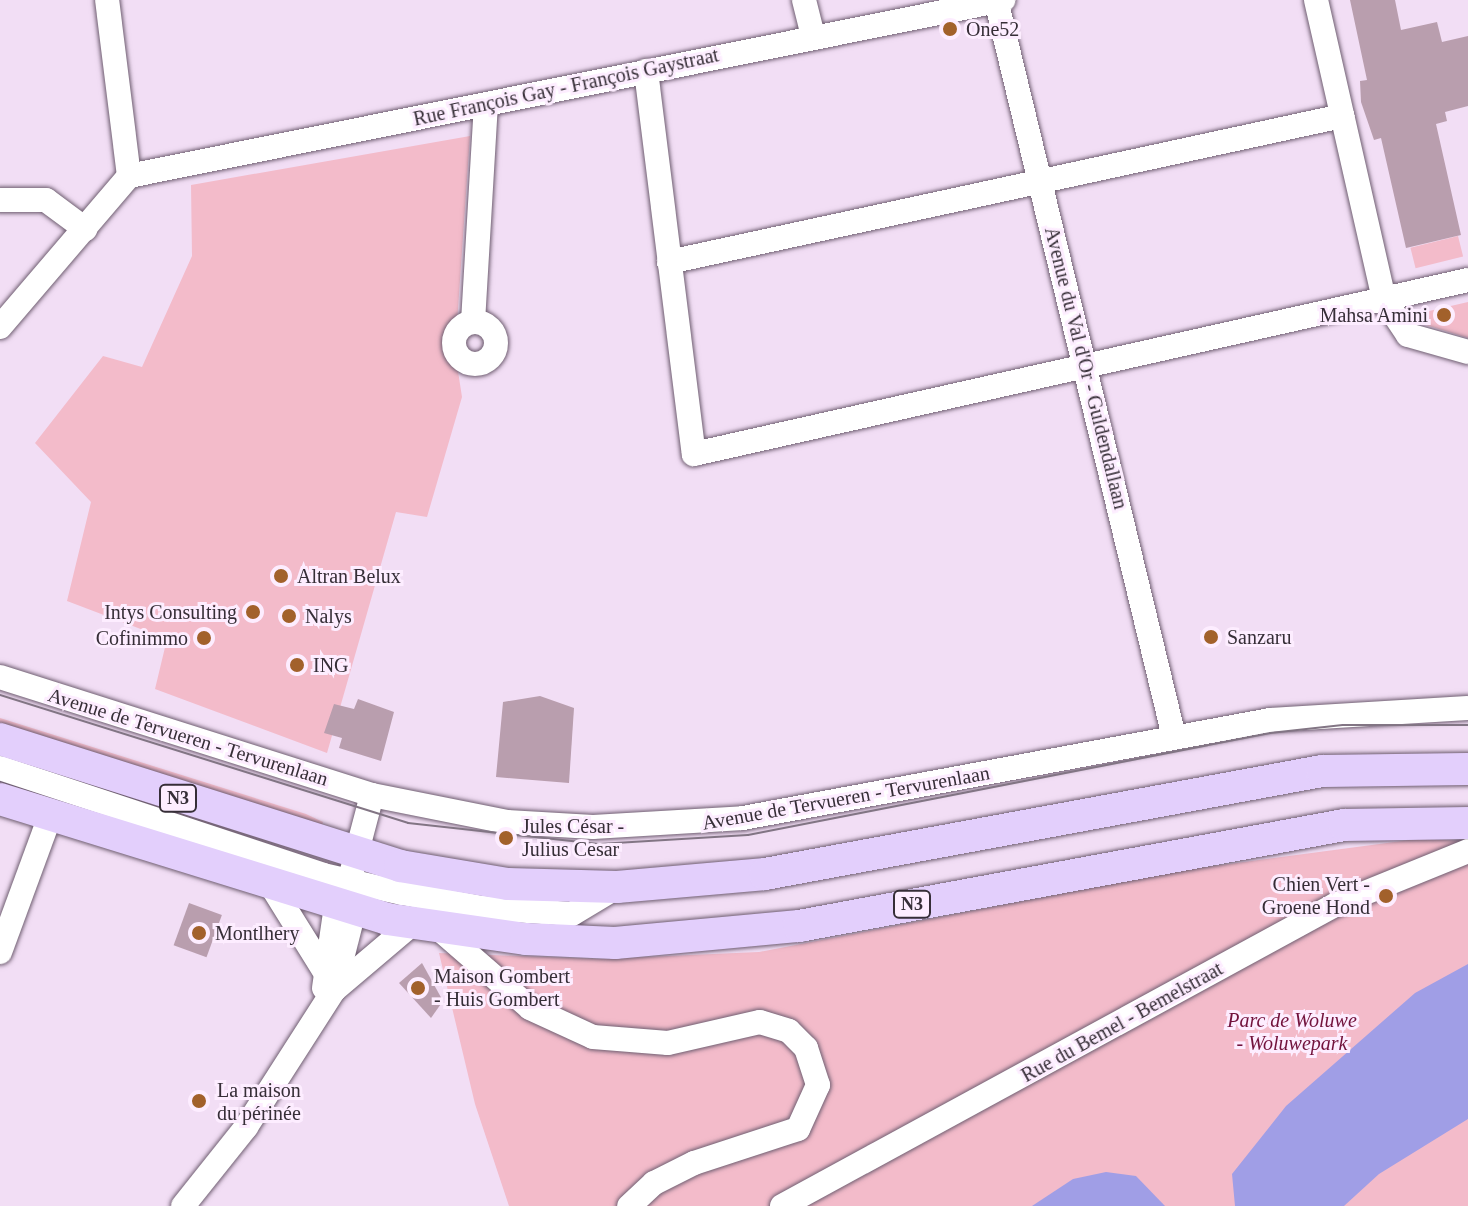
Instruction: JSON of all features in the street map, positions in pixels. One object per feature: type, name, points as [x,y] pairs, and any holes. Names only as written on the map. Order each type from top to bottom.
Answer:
[{"type":"main road","name":"N3","points":[[0,739],[349,888],[425,926],[615,943],[704,938],[1251,838],[1344,825],[1468,823]]},
{"type":"main road","name":"N3","points":[[0,799],[272,887],[508,884],[617,887],[765,874],[1322,771],[1468,769]]},
{"type":"street","points":[[0,327],[129,176],[107,0]]},
{"type":"street","points":[[804,0],[813,37]]},
{"type":"street","name":"Avenue du Val d'Or - Guldendallaan","points":[[996,0],[1174,737]]},
{"type":"street","name":"Rue François Gay - François Gaystraat","points":[[129,176],[1003,0]]},
{"type":"street","points":[[1316,0],[1384,299],[1408,335],[1468,352]]},
{"type":"street","points":[[646,71],[694,454],[1468,280]]},
{"type":"street","points":[[473,322],[486,104]]},
{"type":"street","points":[[669,262],[1040,179],[1342,116]]},
{"type":"street","points":[[0,200],[46,200],[85,229]]},
{"type":"street","name":"Avenue de Tervueren - Tervurenlaan","points":[[0,677],[372,795],[507,822],[696,824],[1174,737],[1324,713],[1468,708]]},
{"type":"street","points":[[0,768],[213,838],[349,888]]},
{"type":"street","points":[[183,1206],[264,1101],[324,978],[372,795]]},
{"type":"street","points":[[0,952],[50,816]]},
{"type":"street","points":[[152,850],[213,838]]},
{"type":"street","name":"Rue du Bemel - Bemelstraat","points":[[782,1206],[1335,905],[1468,851]]},
{"type":"street","points":[[272,887],[324,978]]},
{"type":"street","points":[[324,978],[425,926],[530,1008],[593,1037],[668,1043],[760,1022],[789,1031],[806,1048],[818,1085],[811,1113],[798,1129],[682,1169],[629,1206]]},
{"type":"green space","points":[[470,136],[455,352],[462,397],[427,517],[396,512],[327,753],[155,689],[167,639],[67,601],[91,502],[35,443],[103,356],[142,367],[192,256],[191,185]]},
{"type":"green space","points":[[1458,236],[1463,256],[1416,268],[1410,248]]},
{"type":"green space","points":[[1468,302],[1468,338],[1413,321],[1412,315]]},
{"type":"green space","points":[[0,718],[306,814],[323,822],[320,831],[0,727]]},
{"type":"green space","name":"Parc de Woluwe - Woluwepark","points":[[1417,839],[1468,841],[1468,1206],[509,1206],[475,1104],[439,953],[599,959],[759,952],[1184,870]]},
{"type":"water","points":[[1468,964],[1468,1119],[1379,1174],[1344,1206],[1235,1206],[1232,1174],[1286,1106],[1415,993]]},
{"type":"water","points":[[1106,1172],[1136,1176],[1165,1206],[1032,1206],[1073,1179]]},
{"type":"building","points":[[1350,0],[1395,0],[1401,30],[1437,22],[1442,42],[1468,36],[1468,106],[1445,112],[1447,121],[1436,124],[1461,235],[1406,248],[1381,138],[1374,140],[1361,102],[1360,81],[1367,80]]},
{"type":"building","points":[[540,696],[574,708],[569,783],[496,777],[503,702]]},
{"type":"building","points":[[358,699],[394,712],[381,761],[339,748],[342,738],[324,733],[334,704],[354,709]]},
{"type":"building","name":"Montlhery","points":[[189,903],[222,915],[206,957],[174,945]]},
{"type":"building","name":"Maison Gombert - Huis Gombert","points":[[422,963],[443,1001],[431,1018],[399,983]]},
{"type":"tram line","points":[[0,695],[408,823],[599,844],[748,835],[1270,733],[1343,725],[1468,725]]},
{"type":"place","name":"One52","points":[[950,29]]},
{"type":"place","name":"Mahsa Amini","points":[[1444,315]]},
{"type":"place","name":"Altran Belux","points":[[281,576]]},
{"type":"place","name":"Intys Consulting","points":[[253,612]]},
{"type":"place","name":"Nalys","points":[[289,616]]},
{"type":"place","name":"Sanzaru","points":[[1211,637]]},
{"type":"place","name":"Cofinimmo","points":[[204,638]]},
{"type":"place","name":"ING","points":[[297,665]]},
{"type":"place","name":"Jules César - Julius Cesar","points":[[506,838]]},
{"type":"place","name":"Chien Vert - Groene Hond","points":[[1386,896]]},
{"type":"place","name":"Montlhery","points":[[199,933]]},
{"type":"place","name":"Maison Gombert - Huis Gombert","points":[[418,988]]},
{"type":"place","name":"La maison du périnée","points":[[199,1101]]}]
